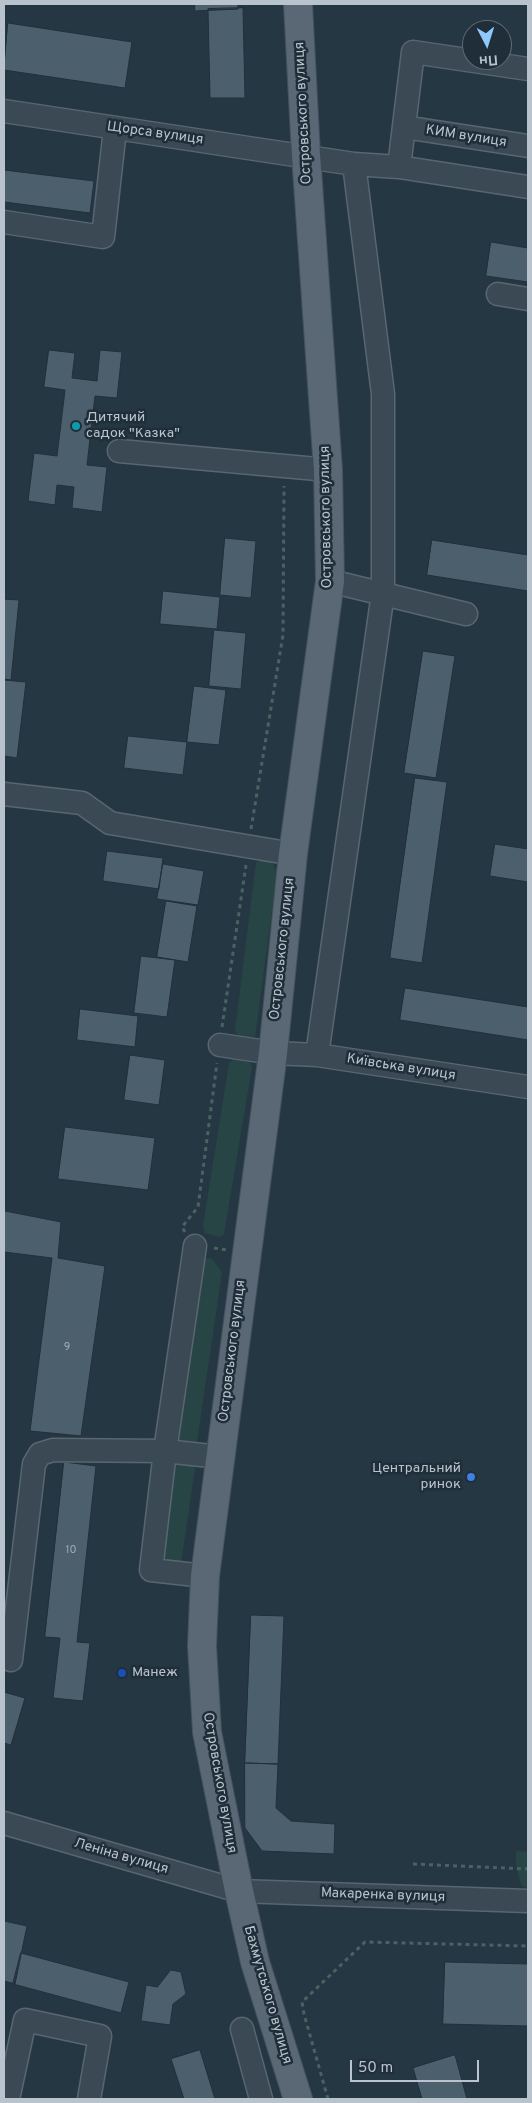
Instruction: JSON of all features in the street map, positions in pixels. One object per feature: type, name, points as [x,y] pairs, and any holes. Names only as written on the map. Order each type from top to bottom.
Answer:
[{"type":"main road","name":"Островського вулиця","points":[[239,1891],[207,1732],[202,1646],[205,1576],[245,1252],[273,1053],[293,854],[330,581],[328,470],[306,155],[298,4]]},
{"type":"main road","name":"Бахмутського вулиця","points":[[239,1891],[256,1962],[298,2099]]},
{"type":"street","points":[[398,167],[413,52],[528,69]]},
{"type":"street","name":"Щорса вулиця","points":[[4,111],[115,129],[306,155],[354,164],[398,167],[528,187]]},
{"type":"street","name":"КИМ вулиця","points":[[404,128],[528,146]]},
{"type":"street","points":[[4,222],[103,237],[115,129]]},
{"type":"street","points":[[317,1055],[383,593],[383,394],[354,164]]},
{"type":"street","points":[[498,294],[528,299]]},
{"type":"street","points":[[119,451],[328,470]]},
{"type":"street","points":[[330,581],[466,614]]},
{"type":"street","points":[[4,794],[82,804],[110,823],[293,854]]},
{"type":"street","name":"Київська вулиця","points":[[220,1045],[273,1053],[317,1055],[528,1087]]},
{"type":"street","points":[[195,1246],[165,1451],[151,1570],[205,1576]]},
{"type":"street","points":[[11,1660],[34,1464],[40,1454],[53,1450],[165,1451],[220,1457]]},
{"type":"street","name":"Леніна вулиця","points":[[4,1823],[239,1891]]},
{"type":"street","name":"Макаренка вулиця","points":[[239,1891],[528,1901]]},
{"type":"street","points":[[8,2099],[25,2020],[100,2036],[89,2099]]},
{"type":"street","points":[[242,2029],[261,2099]]},
{"type":"path","points":[[245,1252],[195,1246],[182,1226],[198,1207],[249,846],[283,635],[284,467]]},
{"type":"path","points":[[413,1864],[528,1869]]},
{"type":"path","points":[[328,2099],[302,2002],[365,1942],[528,1946]]},
{"type":"green space","points":[[265,858],[273,864],[277,873],[255,1037],[239,1037],[235,1031],[256,863]]},
{"type":"green space","points":[[234,1059],[249,1062],[252,1067],[224,1234],[219,1237],[205,1233],[203,1226],[229,1063]]},
{"type":"green space","points":[[211,1258],[222,1272],[196,1448],[177,1445],[204,1259]]},
{"type":"green space","points":[[175,1458],[196,1461],[181,1563],[161,1560]]},
{"type":"green space","points":[[516,1851],[528,1852],[528,1889],[521,1885],[516,1865]]},
{"type":"building","points":[[195,4],[238,4],[238,9],[195,11]]},
{"type":"building","points":[[243,8],[245,98],[210,98],[208,9]]},
{"type":"building","points":[[8,23],[132,42],[125,88],[4,70]]},
{"type":"building","points":[[4,170],[94,181],[90,213],[4,202]]},
{"type":"building","points":[[491,242],[528,248],[528,282],[486,276]]},
{"type":"building","name":"Дитячий садок \"Казка\"","points":[[49,350],[75,353],[72,378],[97,381],[100,350],[122,352],[117,398],[95,396],[87,465],[107,467],[102,512],[72,508],[74,487],[57,485],[55,505],[28,501],[34,453],[57,456],[65,390],[44,387]]},
{"type":"building","points":[[225,538],[256,541],[251,598],[220,595]]},
{"type":"building","points":[[432,540],[528,555],[528,591],[427,575]]},
{"type":"building","points":[[163,591],[220,597],[217,629],[160,624]]},
{"type":"building","points":[[4,599],[19,600],[11,680],[4,679]]},
{"type":"building","points":[[214,630],[246,633],[241,689],[209,686]]},
{"type":"building","points":[[423,651],[455,656],[436,778],[404,773]]},
{"type":"building","points":[[4,680],[26,682],[17,758],[4,756]]},
{"type":"building","points":[[194,686],[226,690],[219,745],[187,742]]},
{"type":"building","points":[[128,736],[187,742],[183,775],[124,768]]},
{"type":"building","points":[[415,778],[447,782],[422,963],[390,958]]},
{"type":"building","points":[[495,844],[528,849],[528,882],[490,876]]},
{"type":"building","points":[[107,851],[163,858],[159,889],[103,881]]},
{"type":"building","points":[[163,864],[204,871],[198,905],[157,899]]},
{"type":"building","points":[[166,901],[197,906],[188,962],[157,957]]},
{"type":"building","points":[[141,956],[175,960],[167,1017],[134,1013]]},
{"type":"building","points":[[405,988],[528,1007],[528,1040],[400,1020]]},
{"type":"building","points":[[80,1009],[138,1016],[135,1047],[77,1040]]},
{"type":"building","points":[[130,1055],[165,1060],[159,1105],[124,1100]]},
{"type":"building","points":[[65,1127],[155,1138],[148,1190],[58,1179]]},
{"type":"building","points":[[5,1211],[61,1222],[58,1258],[105,1266],[81,1436],[30,1431],[52,1258],[4,1252]]},
{"type":"building","points":[[64,1462],[96,1466],[77,1642],[90,1643],[83,1701],[53,1698],[60,1638],[45,1637]]},
{"type":"building","points":[[251,1615],[284,1616],[278,1764],[245,1763]]},
{"type":"building","points":[[4,1692],[25,1698],[11,1745],[4,1743]]},
{"type":"building","points":[[245,1763],[278,1764],[276,1808],[291,1821],[335,1824],[334,1854],[262,1851],[245,1828]]},
{"type":"building","points":[[4,1921],[27,1926],[15,1984],[4,1981]]},
{"type":"building","points":[[21,1953],[129,1982],[121,2013],[13,1984]]},
{"type":"building","points":[[445,1962],[528,1964],[528,2026],[443,2024]]},
{"type":"building","points":[[171,1970],[181,1972],[186,1994],[173,2004],[170,2025],[141,2021],[146,1985],[157,1987]]},
{"type":"building","points":[[200,2050],[215,2099],[184,2099],[171,2059]]},
{"type":"building","points":[[455,2055],[467,2099],[422,2099],[413,2068]]},
{"type":"place","name":"Дитячий садок \"Казка\"","points":[[76,426]]},
{"type":"place","name":"Центральний ринок","points":[[471,1477]]},
{"type":"place","name":"Манеж","points":[[122,1673]]}]
